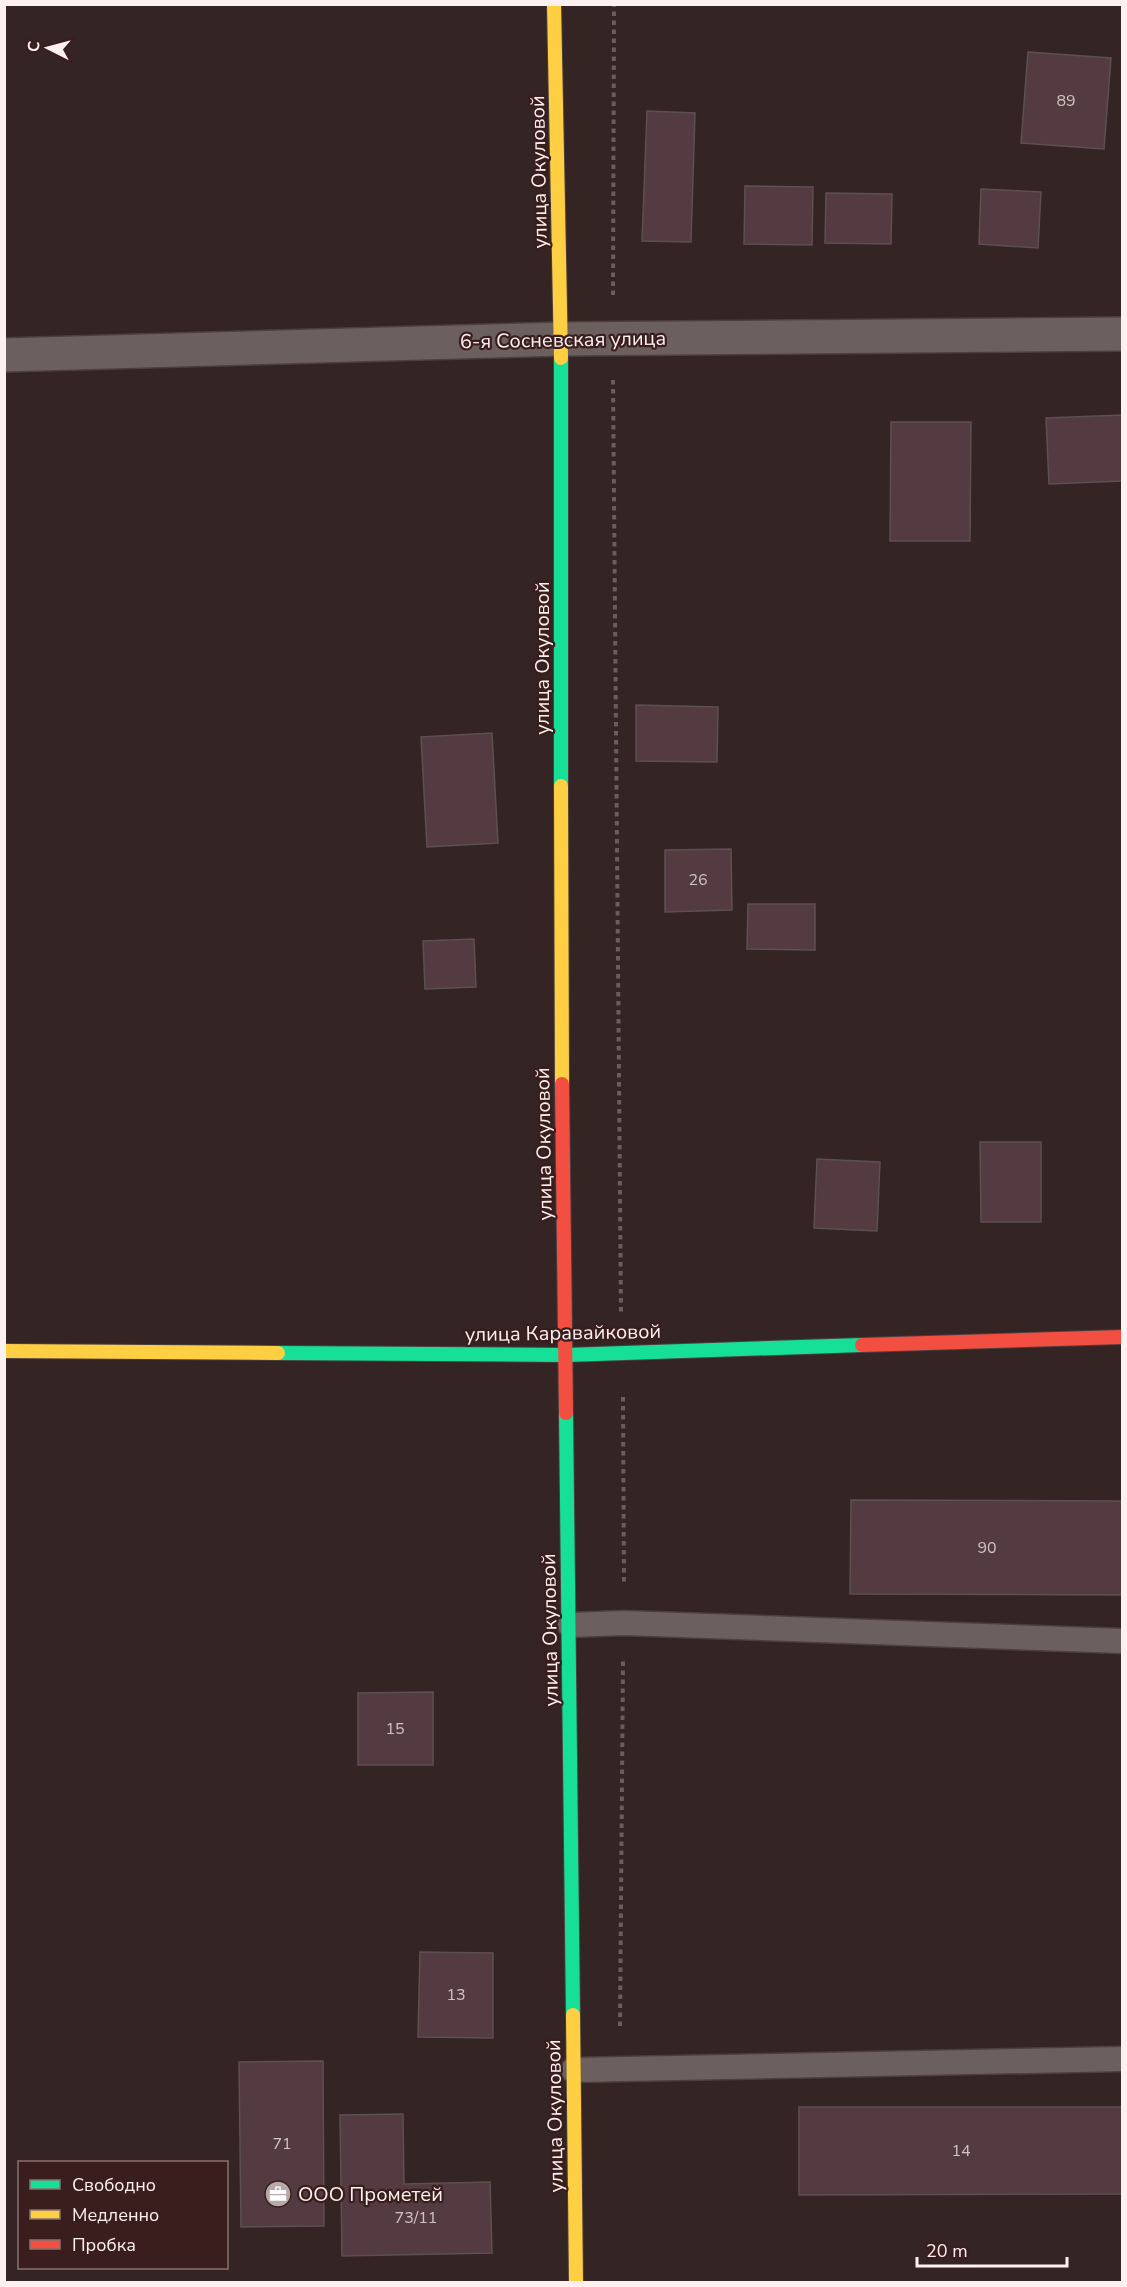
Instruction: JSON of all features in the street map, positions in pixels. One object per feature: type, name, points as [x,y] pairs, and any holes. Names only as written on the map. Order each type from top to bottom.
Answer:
[{"type":"main road","name":"улица Окуловой","points":[[555,4],[561,339],[561,956],[576,2283]]},
{"type":"main road","name":"улица Каравайковой","points":[[4,1351],[566,1355],[1122,1337]]},
{"type":"street","name":"6-я Сосневская улица","points":[[4,356],[561,339],[1122,334]]},
{"type":"lane","points":[[570,1625],[624,1623],[1122,1641]]},
{"type":"lane","points":[[573,2070],[1122,2059]]},
{"type":"path","points":[[614,4],[613,338],[624,1623],[619,2068]]},
{"type":"building","points":[[1028,52],[1111,58],[1104,149],[1021,143]]},
{"type":"building","points":[[647,111],[695,113],[691,242],[642,241]]},
{"type":"building","points":[[745,186],[813,187],[812,245],[744,244]]},
{"type":"building","points":[[981,189],[1041,192],[1038,248],[979,244]]},
{"type":"building","points":[[826,193],[892,194],[891,244],[825,243]]},
{"type":"building","points":[[1122,415],[1122,481],[1049,484],[1046,418]]},
{"type":"building","points":[[891,422],[971,422],[970,541],[890,541]]},
{"type":"building","points":[[636,705],[718,707],[717,762],[636,761]]},
{"type":"building","points":[[492,733],[498,843],[427,847],[421,737]]},
{"type":"building","points":[[731,849],[732,910],[665,912],[665,850]]},
{"type":"building","points":[[748,904],[815,904],[815,950],[747,949]]},
{"type":"building","points":[[474,939],[476,987],[425,989],[423,941]]},
{"type":"building","points":[[980,1142],[1041,1142],[1041,1222],[981,1222]]},
{"type":"building","points":[[817,1159],[880,1162],[877,1231],[814,1228]]},
{"type":"building","points":[[851,1500],[1122,1501],[1122,1595],[850,1594]]},
{"type":"building","points":[[433,1692],[433,1765],[358,1765],[358,1693]]},
{"type":"building","points":[[420,1952],[493,1953],[493,2038],[418,2037]]},
{"type":"building","points":[[323,2061],[324,2226],[241,2227],[239,2062]]},
{"type":"building","points":[[799,2107],[1122,2107],[1122,2194],[799,2195]]},
{"type":"building","points":[[403,2114],[404,2184],[490,2182],[492,2253],[342,2256],[340,2115]]},
{"type":"traffic: fast","points":[[561,358],[561,786]]},
{"type":"traffic: fast","points":[[278,1353],[566,1355],[862,1345]]},
{"type":"traffic: fast","points":[[566,1413],[573,2015]]},
{"type":"traffic: slow","points":[[554,4],[561,358]]},
{"type":"traffic: slow","points":[[561,786],[562,1084]]},
{"type":"traffic: slow","points":[[4,1351],[278,1353]]},
{"type":"traffic: slow","points":[[573,2015],[576,2282]]},
{"type":"traffic: jam","points":[[562,1084],[566,1413]]},
{"type":"traffic: jam","points":[[862,1345],[1122,1337]]},
{"type":"place","name":"ООО Прометей","points":[[278,2194]]}]
